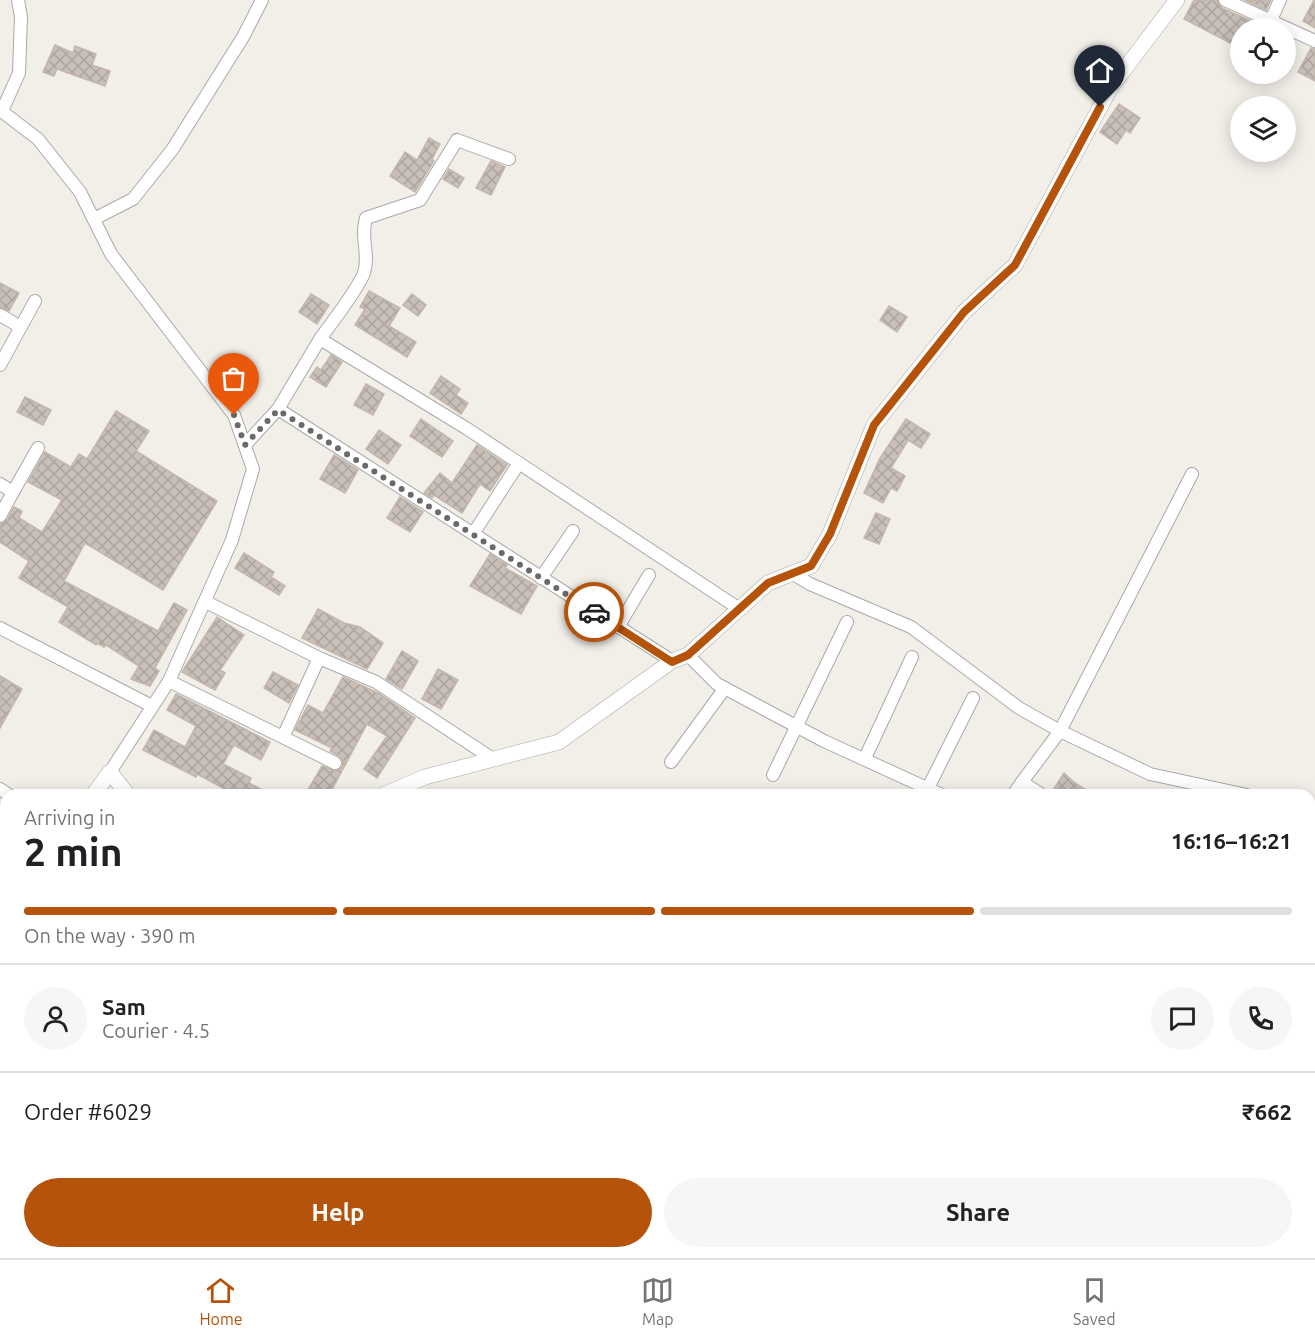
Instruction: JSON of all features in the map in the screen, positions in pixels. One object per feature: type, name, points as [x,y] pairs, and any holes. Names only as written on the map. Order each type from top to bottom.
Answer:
[{"type":"street","points":[[18,0],[21,17],[20,73],[1,111],[38,139],[80,192],[111,254],[234,415],[253,469],[232,540],[169,681],[97,789]]},
{"type":"street","points":[[94,219],[133,199],[172,150],[243,37],[262,0]]},
{"type":"street","points":[[397,789],[425,777],[558,742],[672,662],[688,655],[768,583],[811,566],[830,534],[874,425],[964,312],[1015,265],[1111,87],[1177,0]]},
{"type":"street","points":[[1225,0],[1266,18]]},
{"type":"street","points":[[1272,18],[1280,0]]},
{"type":"street","points":[[1296,32],[1315,41]]},
{"type":"street","points":[[245,445],[278,410],[320,339],[364,273],[366,257],[362,233],[366,218],[420,200],[457,140],[509,159]]},
{"type":"street","points":[[0,365],[19,326],[35,301]]},
{"type":"street","points":[[0,315],[19,326]]},
{"type":"street","points":[[320,339],[519,463],[738,608]]},
{"type":"street","points":[[278,410],[672,662]]},
{"type":"street","points":[[0,516],[38,448]]},
{"type":"street","points":[[473,534],[519,463]]},
{"type":"street","points":[[1017,789],[1060,731],[1192,474]]},
{"type":"street","points":[[0,484],[13,492]]},
{"type":"street","points":[[542,578],[573,531]]},
{"type":"street","points":[[793,574],[810,584],[911,627],[1019,708],[1060,731],[1150,774],[1219,789]]},
{"type":"street","points":[[618,627],[649,575]]},
{"type":"street","points":[[206,602],[319,658],[376,682],[493,759]]},
{"type":"street","points":[[773,775],[847,622]]},
{"type":"street","points":[[0,628],[153,706]]},
{"type":"street","points":[[688,655],[725,688],[797,726],[928,788],[973,698]]},
{"type":"street","points":[[865,758],[912,657]]},
{"type":"street","points":[[282,737],[319,658]]},
{"type":"street","points":[[169,681],[335,763]]},
{"type":"street","points":[[671,762],[725,688]]},
{"type":"street","points":[[110,772],[123,789]]},
{"type":"street","points":[[1022,782],[1033,789]]},
{"type":"building","points":[[1194,0],[1217,0],[1222,8],[1244,18],[1230,18],[1230,43],[1184,19]]},
{"type":"building","points":[[1245,0],[1271,0],[1266,10]]},
{"type":"building","points":[[1315,0],[1315,28],[1303,21]]},
{"type":"building","points":[[55,45],[73,53],[75,46],[96,54],[92,65],[110,71],[105,86],[57,69],[54,76],[43,72]]},
{"type":"building","points":[[1311,48],[1315,49],[1315,81],[1298,72]]},
{"type":"building","points":[[1119,104],[1140,118],[1130,133],[1126,130],[1117,144],[1100,132]]},
{"type":"building","points":[[429,138],[440,144],[432,159],[434,161],[415,192],[390,176],[405,152],[417,160]]},
{"type":"building","points":[[491,161],[505,167],[491,195],[476,188]]},
{"type":"building","points":[[449,169],[464,178],[458,188],[443,179]]},
{"type":"building","points":[[0,283],[19,293],[9,311],[0,307]]},
{"type":"building","points":[[369,291],[400,308],[389,326],[416,342],[407,357],[355,325],[365,309],[360,307]]},
{"type":"building","points":[[311,294],[329,305],[317,324],[299,312]]},
{"type":"building","points":[[412,294],[426,305],[418,316],[403,305]]},
{"type":"building","points":[[889,306],[907,317],[897,332],[880,320]]},
{"type":"building","points":[[331,355],[342,362],[326,387],[310,377],[317,367],[321,370]]},
{"type":"building","points":[[441,376],[460,389],[456,395],[468,403],[461,414],[430,393]]},
{"type":"building","points":[[366,384],[384,394],[373,415],[354,405]]},
{"type":"building","points":[[25,397],[51,410],[43,425],[17,412]]},
{"type":"building","points":[[116,411],[149,431],[136,451],[217,501],[163,590],[85,543],[64,581],[158,631],[174,603],[187,610],[155,668],[159,671],[150,686],[131,679],[139,666],[106,645],[104,647],[97,643],[96,645],[59,622],[68,607],[19,578],[29,561],[0,542],[0,524],[7,520],[14,507],[22,511],[19,518],[42,532],[62,500],[28,482],[45,452],[71,467],[79,454],[87,459]]},
{"type":"building","points":[[421,419],[453,441],[442,457],[410,436]]},
{"type":"building","points":[[906,419],[930,434],[921,448],[908,440],[891,468],[905,476],[897,491],[891,488],[883,503],[864,493],[880,458]]},
{"type":"building","points":[[379,430],[401,445],[388,464],[366,449]]},
{"type":"building","points":[[477,445],[507,465],[490,491],[480,484],[462,513],[434,495],[432,498],[424,493],[440,473],[452,483]]},
{"type":"building","points":[[334,455],[358,470],[345,493],[320,479]]},
{"type":"building","points":[[400,497],[423,512],[410,532],[387,518]]},
{"type":"building","points":[[876,513],[890,519],[879,544],[864,538]]},
{"type":"building","points":[[244,553],[274,572],[271,577],[285,586],[279,595],[235,568]]},
{"type":"building","points":[[490,554],[507,565],[505,568],[537,586],[521,614],[470,586]]},
{"type":"building","points":[[318,609],[344,623],[360,627],[383,643],[367,669],[302,638]]},
{"type":"building","points":[[217,617],[244,635],[220,670],[225,673],[215,690],[182,672]]},
{"type":"building","points":[[402,651],[418,661],[402,689],[386,679]]},
{"type":"building","points":[[438,669],[458,680],[441,709],[422,699]]},
{"type":"building","points":[[273,672],[298,685],[289,703],[264,688]]},
{"type":"building","points":[[0,676],[22,689],[0,728]]},
{"type":"building","points":[[343,677],[378,693],[415,718],[377,778],[364,769],[387,736],[367,724],[332,789],[309,789],[322,766],[336,771],[342,767],[343,762],[339,756],[330,751],[332,748],[295,730],[308,705],[323,713]]},
{"type":"building","points":[[176,694],[270,742],[261,760],[234,745],[223,764],[251,778],[249,783],[260,789],[225,789],[143,750],[154,730],[185,747],[196,726],[167,710]]},
{"type":"building","points":[[1064,773],[1084,789],[1054,789]]},
{"type":"way so far","points":[[234,415],[245,445],[278,410],[594,612]]},
{"type":"route","points":[[594,612],[672,662],[688,655],[768,583],[811,566],[830,534],[874,425],[964,312],[1015,265],[1100,107]]}]
